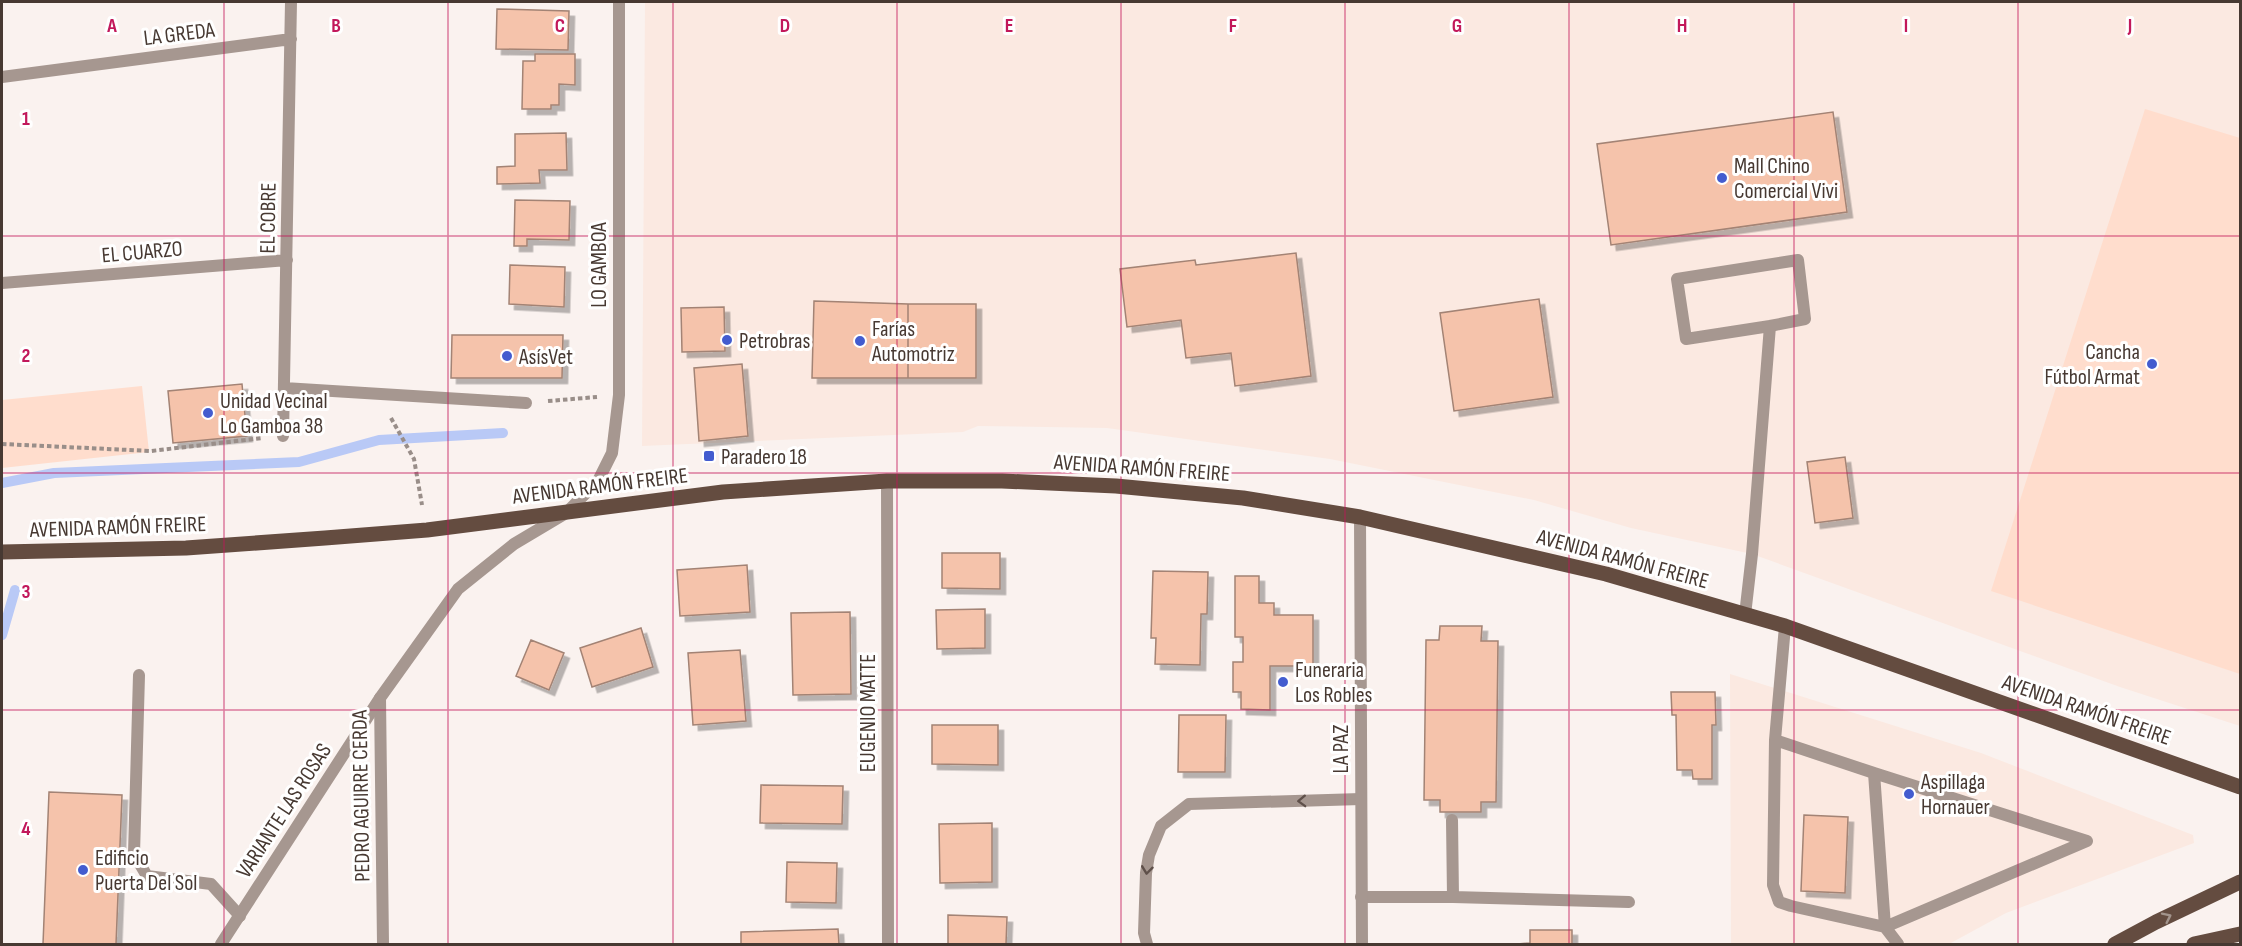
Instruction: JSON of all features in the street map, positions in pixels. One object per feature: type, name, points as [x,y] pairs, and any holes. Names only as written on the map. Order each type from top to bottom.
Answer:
[{"type":"main road","name":"AVENIDA RAMÓN FREIRE","points":[[2,552],[186,548],[427,530],[723,492],[887,481],[1002,481],[1116,486],[1243,498],[1360,517],[1606,574],[1785,626],[2241,787]]},
{"type":"main road","points":[[2115,945],[2156,922],[2241,882]]},
{"type":"main road","points":[[2194,945],[2241,934]]},
{"type":"street","name":"EL COBRE","points":[[284,436],[291,2]]},
{"type":"street","name":"LO GAMBOA","points":[[566,513],[598,481],[612,453],[619,395],[619,2]]},
{"type":"street","name":"LA GREDA","points":[[2,77],[291,39]]},
{"type":"street","name":"EL CUARZO","points":[[2,283],[287,260]]},
{"type":"street","points":[[1798,260],[1805,319],[1770,326],[1686,339],[1677,279],[1798,260]]},
{"type":"street","points":[[1745,615],[1770,326]]},
{"type":"street","points":[[284,388],[526,403]]},
{"type":"street","name":"EUGENIO MATTE","points":[[887,481],[888,945]]},
{"type":"street","name":"PEDRO AGUIRRE CERDA","points":[[383,945],[380,698],[458,589],[514,544],[566,513]]},
{"type":"street","name":"LA PAZ","points":[[1360,517],[1362,945]]},
{"type":"street","points":[[1775,740],[2087,841],[1885,927],[1779,902],[1773,885],[1775,740],[1785,626]]},
{"type":"street","points":[[139,675],[134,854],[147,876],[211,884],[240,916]]},
{"type":"street","name":"VARIANTE LAS ROSAS","points":[[221,945],[380,698]]},
{"type":"street","points":[[1874,773],[1885,927],[1898,945]]},
{"type":"street","points":[[1146,945],[1144,933],[1145,883],[1149,855],[1161,826],[1189,804],[1361,799]]},
{"type":"street","points":[[1452,820],[1454,897]]},
{"type":"street","points":[[1361,897],[1629,902]]},
{"type":"path","points":[[526,403],[619,395]]},
{"type":"path","points":[[392,420],[414,459],[427,530]]},
{"type":"path","points":[[2,444],[151,451],[284,436]]},
{"type":"shaded area","points":[[645,2],[2240,2],[2240,726],[2120,687],[1752,554],[1631,528],[1534,500],[1330,459],[1107,428],[978,426],[963,432],[642,446]]},
{"type":"shaded area","name":"Cancha Fútbol Armat","points":[[2145,109],[2240,138],[2240,674],[1991,591]]},
{"type":"shaded area","points":[[142,386],[149,452],[2,468],[2,400]]},
{"type":"shaded area","name":"Aspillaga Hornauer","points":[[1730,674],[1981,753],[2193,835],[2194,843],[2006,913],[1949,944],[1731,944]]},
{"type":"building","points":[[497,9],[569,11],[568,50],[496,49]]},
{"type":"building","points":[[535,54],[575,54],[575,85],[559,84],[559,105],[551,105],[551,109],[522,109],[523,61],[535,61]]},
{"type":"building","name":"Mall Chino Comercial Vivi","points":[[1833,112],[1847,212],[1611,245],[1597,144]]},
{"type":"building","points":[[566,133],[567,170],[539,170],[540,183],[497,184],[497,167],[515,166],[515,134]]},
{"type":"building","points":[[515,200],[570,201],[569,240],[527,239],[527,246],[514,246]]},
{"type":"building","points":[[1296,253],[1311,376],[1235,386],[1231,353],[1186,358],[1181,320],[1127,327],[1120,269],[1195,260],[1196,265]]},
{"type":"building","points":[[510,265],[565,267],[564,307],[509,304]]},
{"type":"building","points":[[1539,299],[1553,397],[1454,411],[1440,313]]},
{"type":"building","name":"Farías Automotriz","points":[[814,301],[908,304],[908,378],[812,378]]},
{"type":"building","points":[[908,304],[976,304],[976,378],[908,378]]},
{"type":"building","points":[[724,307],[725,351],[682,352],[681,308]]},
{"type":"building","name":"AsísVet","points":[[452,335],[563,335],[562,378],[451,378]]},
{"type":"building","points":[[742,364],[748,436],[699,441],[694,368]]},
{"type":"building","name":"Unidad Vecinal Lo Gamboa 38","points":[[242,384],[247,436],[173,443],[168,391]]},
{"type":"building","points":[[1845,457],[1853,518],[1815,523],[1807,462]]},
{"type":"building","points":[[942,553],[1000,553],[1000,589],[942,588]]},
{"type":"building","points":[[747,565],[750,612],[680,616],[677,570]]},
{"type":"building","points":[[1153,571],[1208,572],[1207,614],[1201,614],[1200,665],[1155,664],[1156,638],[1151,638]]},
{"type":"building","points":[[1235,576],[1259,576],[1259,603],[1274,603],[1274,615],[1313,615],[1313,666],[1270,666],[1270,710],[1241,709],[1241,692],[1233,692],[1233,662],[1243,662],[1243,637],[1235,637]]},
{"type":"building","points":[[985,609],[985,648],[937,649],[936,610]]},
{"type":"building","points":[[850,612],[851,694],[793,695],[791,613]]},
{"type":"building","points":[[1440,626],[1482,626],[1481,641],[1498,641],[1496,802],[1481,802],[1481,812],[1440,812],[1440,800],[1424,800],[1426,640],[1439,640]]},
{"type":"building","points":[[641,628],[653,667],[592,687],[580,648]]},
{"type":"building","points":[[531,640],[564,653],[549,690],[516,676]]},
{"type":"building","points":[[740,650],[746,721],[693,725],[688,653]]},
{"type":"building","points":[[1671,692],[1715,692],[1716,725],[1712,725],[1712,779],[1693,779],[1692,770],[1677,770],[1676,715],[1672,715]]},
{"type":"building","points":[[1179,715],[1226,715],[1225,772],[1178,772]]},
{"type":"building","points":[[932,725],[998,725],[998,765],[932,764]]},
{"type":"building","points":[[761,785],[843,786],[842,824],[760,823]]},
{"type":"building","name":"Edificio Puerta Del Sol","points":[[49,792],[122,795],[116,944],[43,944]]},
{"type":"building","points":[[1804,815],[1848,817],[1845,893],[1801,891]]},
{"type":"building","points":[[992,823],[992,882],[940,883],[939,824]]},
{"type":"building","points":[[787,862],[837,863],[836,903],[786,902]]},
{"type":"building","points":[[948,915],[1007,917],[1006,944],[948,944]]},
{"type":"building","points":[[838,929],[839,944],[741,944],[741,932]]},
{"type":"building","points":[[1530,930],[1572,930],[1572,944],[1517,944],[1530,943]]},
{"type":"waterway","points":[[2,483],[54,473],[299,462],[379,440],[503,433]]},
{"type":"waterway","points":[[2,635],[15,590]]},
{"type":"place","name":"Mall Chino Comercial Vivi","points":[[1722,178]]},
{"type":"place","name":"Petrobras","points":[[727,340]]},
{"type":"place","name":"Farías Automotriz","points":[[860,341]]},
{"type":"place","name":"AsísVet","points":[[507,356]]},
{"type":"place","name":"Cancha Fútbol Armat","points":[[2152,364]]},
{"type":"place","name":"Unidad Vecinal Lo Gamboa 38","points":[[208,413]]},
{"type":"place","name":"Paradero 18","points":[[709,456]]},
{"type":"place","name":"Funeraria Los Robles","points":[[1283,682]]},
{"type":"place","name":"Aspillaga Hornauer","points":[[1909,794]]},
{"type":"place","name":"Edificio Puerta Del Sol","points":[[83,870]]}]
